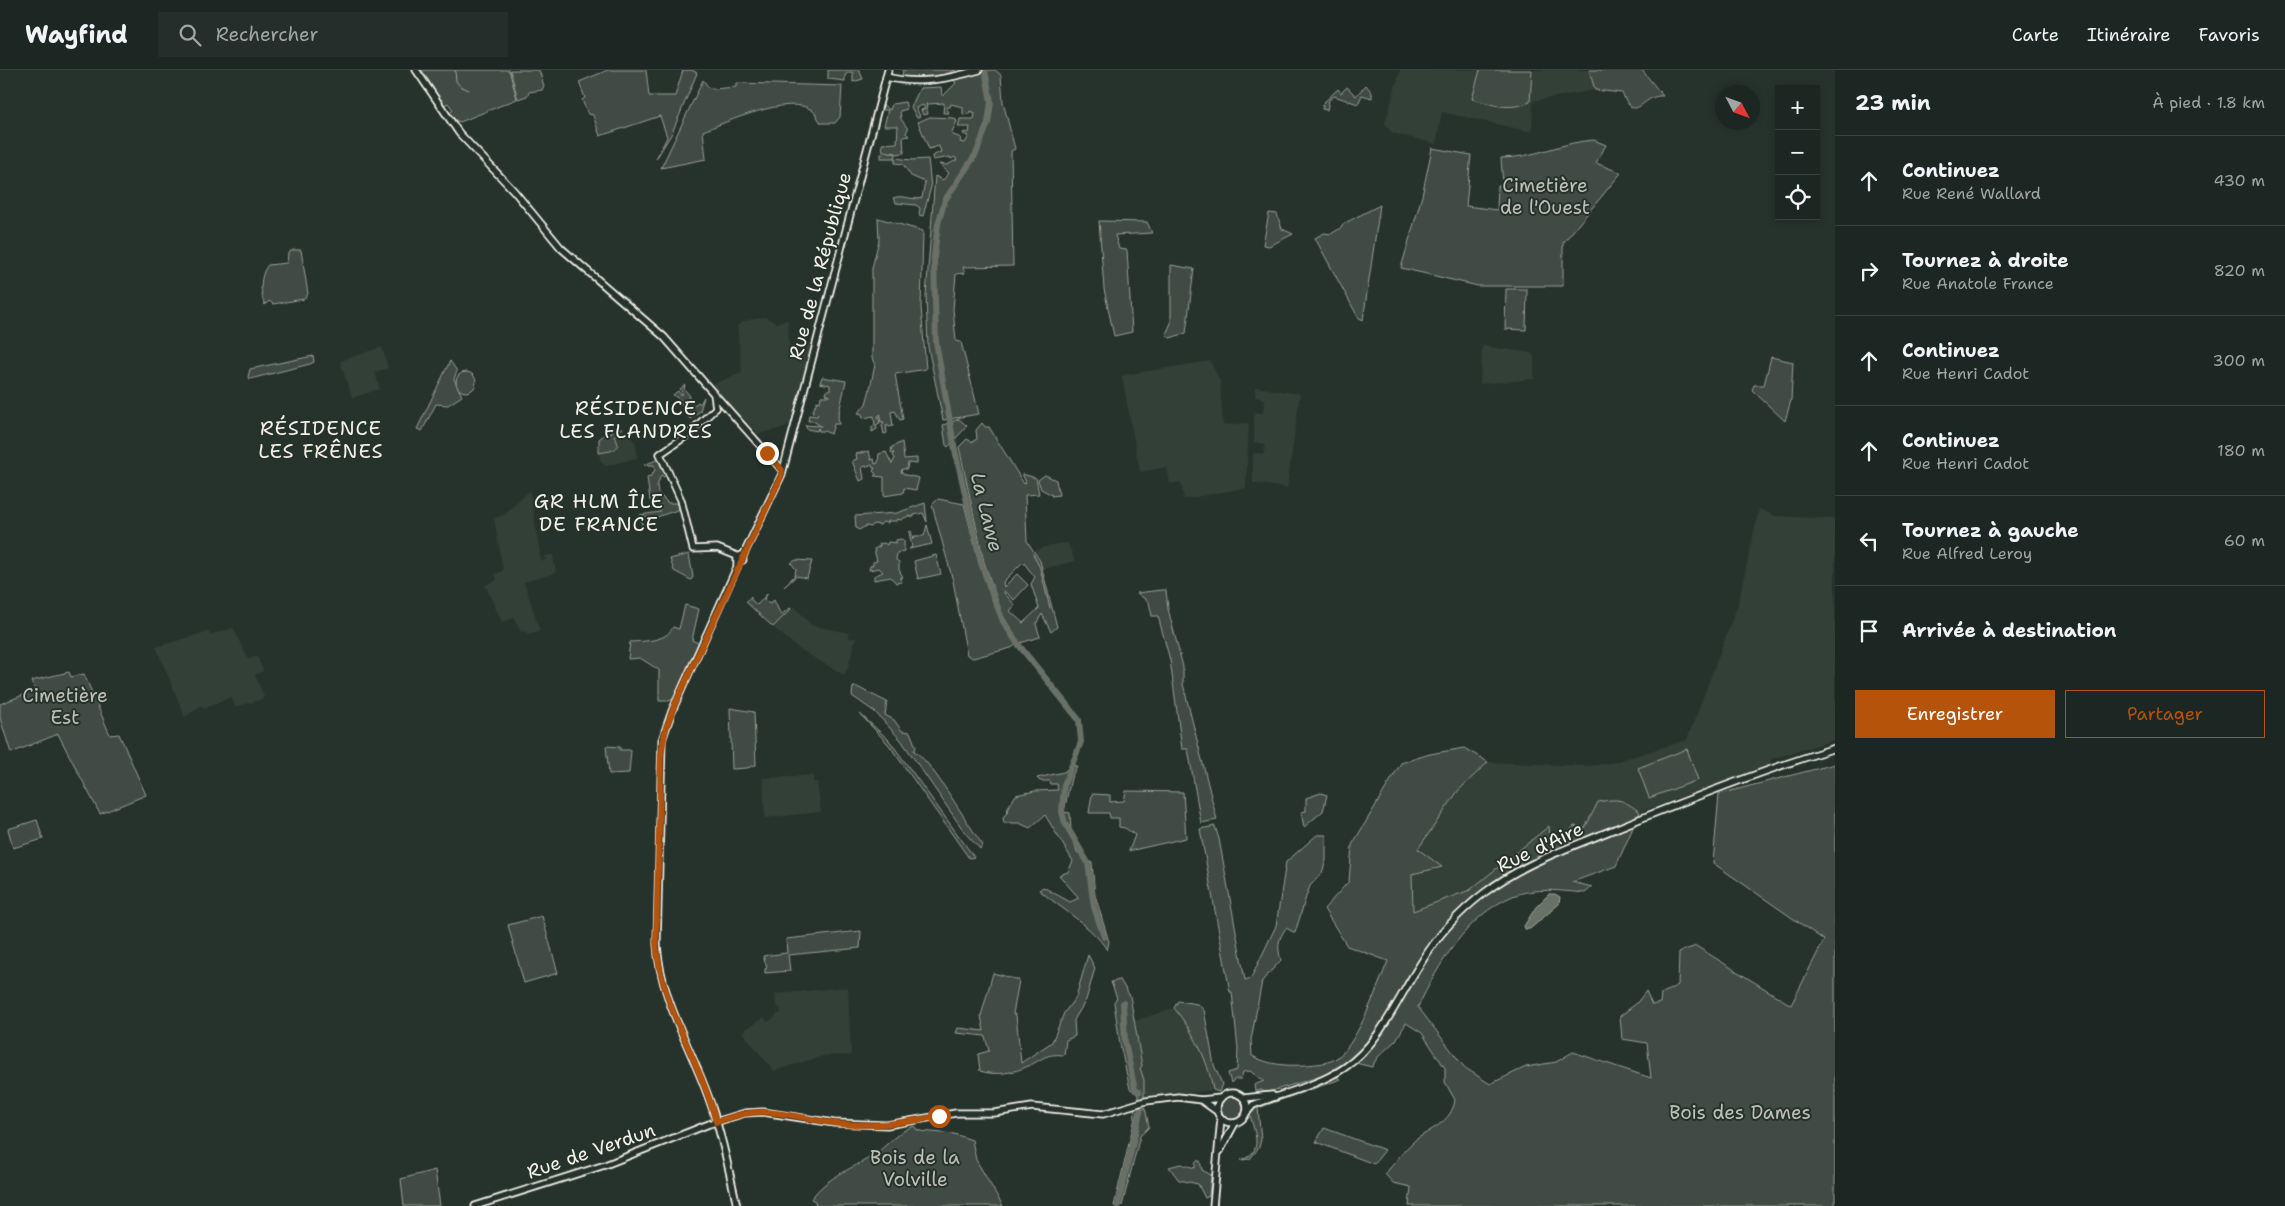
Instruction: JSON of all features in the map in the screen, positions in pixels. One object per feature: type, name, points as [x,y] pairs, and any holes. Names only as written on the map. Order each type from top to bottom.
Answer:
[{"type":"main road","points":[[416,70],[459,133],[518,196],[557,244],[664,337],[782,470]]},
{"type":"main road","name":"Rue de la République","points":[[737,1206],[716,1122],[705,1088],[681,1034],[662,975],[657,950],[661,754],[666,728],[675,704],[725,596],[740,558],[782,470],[888,70]]},
{"type":"main road","points":[[886,77],[906,81],[932,81],[979,70]]},
{"type":"main road","points":[[714,394],[716,408]]},
{"type":"main road","points":[[727,408],[716,408],[686,436],[660,454],[681,500],[693,549],[717,548],[740,558]]},
{"type":"main road","name":"Rue d'Aire","points":[[1248,1110],[1253,1105],[1326,1078],[1344,1068],[1363,1053],[1390,1017],[1434,944],[1468,907],[1507,877],[1544,859],[1682,801],[1835,748]]},
{"type":"main road","points":[[1234,1092],[1244,1098],[1248,1110],[1242,1120],[1229,1123],[1201,1100],[1221,1098],[1234,1092]]},
{"type":"main road","name":"Rue d'Aire","points":[[1244,1098],[1277,1096]]},
{"type":"main road","name":"Rue de Verdun","points":[[475,1206],[605,1165],[716,1122],[764,1112],[830,1123],[888,1126],[956,1113],[994,1113],[1032,1107],[1102,1114],[1146,1101],[1164,1098],[1187,1097],[1201,1100]]},
{"type":"main road","points":[[1213,1206],[1219,1115],[1217,1104],[1221,1098]]},
{"type":"main road","points":[[722,1144],[722,1129],[729,1118]]},
{"type":"main road","points":[[1217,1157],[1235,1123]]},
{"type":"shaded area","points":[[1400,70],[1589,70],[1595,90],[1533,101],[1532,132],[1442,112],[1436,144],[1392,133],[1385,124]]},
{"type":"shaded area","points":[[765,317],[776,323],[788,320],[789,346],[812,344],[790,423],[786,427],[758,434],[710,385],[742,373],[737,326],[744,321]]},
{"type":"shaded area","points":[[1482,346],[1531,353],[1534,356],[1534,379],[1480,384]]},
{"type":"shaded area","points":[[382,347],[388,368],[375,372],[380,389],[352,398],[340,361]]},
{"type":"shaded area","points":[[1210,361],[1220,381],[1223,425],[1249,423],[1246,488],[1184,499],[1181,482],[1170,484],[1167,467],[1140,472],[1122,377],[1123,375]]},
{"type":"shaded area","points":[[1255,387],[1300,394],[1287,488],[1253,483],[1253,453],[1264,454],[1265,444],[1254,442],[1254,412],[1263,413],[1265,399],[1255,397]]},
{"type":"shaded area","points":[[620,431],[623,433],[625,431],[636,443],[637,458],[606,466],[601,462],[599,453],[611,451],[614,436]]},
{"type":"shaded area","points":[[530,490],[541,561],[546,560],[545,556],[553,555],[556,573],[524,582],[540,631],[528,635],[526,631],[521,632],[514,618],[502,622],[485,585],[497,580],[495,574],[503,571],[494,518],[504,515]]},
{"type":"shaded area","points":[[1759,509],[1776,516],[1835,519],[1835,740],[1771,759],[1771,764],[1640,812],[1624,800],[1585,828],[1564,838],[1550,838],[1548,827],[1470,890],[1413,911],[1412,874],[1441,867],[1418,849],[1458,791],[1488,762],[1589,766],[1611,763],[1687,740],[1738,604]]},
{"type":"shaded area","points":[[1068,543],[1075,561],[1043,569],[1034,551],[1051,545]]},
{"type":"shaded area","points":[[794,606],[811,625],[849,633],[849,638],[856,638],[848,668],[844,675],[799,649],[773,627]]},
{"type":"shaded area","points":[[233,628],[248,659],[257,656],[263,671],[255,675],[264,696],[263,699],[235,707],[231,697],[204,709],[202,705],[185,717],[156,647],[209,631],[210,635]]},
{"type":"shaded area","points":[[814,775],[813,782],[817,782],[821,812],[765,818],[763,778]]},
{"type":"shaded area","points":[[1549,894],[1555,894],[1560,897],[1559,904],[1530,929],[1525,929],[1524,926],[1536,907]]},
{"type":"shaded area","points":[[848,987],[851,1055],[823,1056],[774,1071],[742,1032],[764,1017],[767,1022],[777,1014],[780,1014],[781,1010],[776,1005],[775,994]]},
{"type":"shaded area","points":[[1174,1008],[1185,1022],[1205,1058],[1213,1090],[1149,1098],[1144,1096],[1144,1080],[1140,1068],[1142,1066],[1134,1021]]},
{"type":"green space","points":[[422,70],[509,70],[517,99],[460,122],[455,120],[450,113],[453,110],[448,103],[444,105]]},
{"type":"green space","points":[[510,70],[539,70],[544,86],[542,90],[529,92],[527,96],[518,99]]},
{"type":"green space","points":[[608,70],[646,70],[649,96],[675,96],[683,70],[692,70],[697,73],[672,133],[656,159],[667,137],[660,116],[600,136],[593,115],[588,114],[582,100],[585,98],[579,82]]},
{"type":"green space","points":[[828,70],[859,70],[863,79],[853,82],[853,73],[850,72],[845,75],[845,81],[828,79]]},
{"type":"green space","points":[[903,70],[956,70],[936,76],[916,78],[902,77]]},
{"type":"green space","points":[[986,70],[995,70],[1001,75],[1003,102],[1015,149],[1011,151],[1013,266],[963,267],[965,273],[956,274],[953,309],[956,341],[961,342],[979,414],[943,420],[928,347],[926,296],[935,176],[943,180],[949,173],[939,164],[947,165],[957,160],[955,157],[951,159],[950,157],[933,160],[932,156],[941,152],[939,146],[929,149],[918,122],[930,117],[954,118],[957,121],[951,134],[961,138],[960,142],[965,143],[969,136],[963,134],[964,132],[969,133],[970,127],[958,127],[960,119],[974,119],[975,113],[970,111],[969,114],[963,115],[963,107],[951,104],[950,107],[946,107],[949,113],[943,113],[944,103],[926,104],[928,114],[923,115],[921,110],[925,109],[923,105],[916,108],[920,116],[917,118],[911,107],[920,88],[941,87],[942,95],[944,95],[956,83],[953,80]]},
{"type":"green space","points":[[1480,70],[1532,70],[1530,102],[1508,107],[1472,99]]},
{"type":"green space","points":[[1589,70],[1642,70],[1663,96],[1649,99],[1636,108],[1632,107],[1627,103],[1622,93],[1595,90]]},
{"type":"green space","points":[[703,80],[709,88],[713,89],[736,87],[736,83],[842,86],[840,117],[835,123],[821,123],[812,110],[802,106],[789,105],[758,111],[703,131],[706,159],[661,168]]},
{"type":"green space","points":[[1366,85],[1372,93],[1372,98],[1362,95],[1358,104],[1334,96],[1329,100],[1327,110],[1322,109],[1323,106],[1321,105],[1338,89],[1341,93],[1347,87],[1356,96]]},
{"type":"green space","points":[[905,102],[907,109],[900,111],[901,119],[908,129],[906,133],[909,136],[903,137],[904,153],[896,154],[895,158],[881,158],[881,154],[896,153],[883,151],[882,144],[897,143],[898,126],[884,126],[888,110],[881,110],[883,105],[890,110],[892,104]]},
{"type":"green space","name":"Cimetière de l'Ouest","points":[[1594,140],[1606,145],[1596,163],[1621,173],[1563,243],[1563,286],[1478,286],[1401,268],[1422,196],[1432,148],[1471,155],[1466,206],[1497,210],[1498,186],[1503,186],[1501,158],[1525,155],[1582,141]]},
{"type":"green space","points":[[895,158],[911,160],[928,159],[931,187],[923,216],[919,215],[920,208],[916,205],[896,203],[893,198],[922,198],[925,182],[911,176],[903,164],[895,163]]},
{"type":"green space","points":[[1380,205],[1363,320],[1358,317],[1315,238],[1324,233],[1331,234],[1342,227],[1343,224]]},
{"type":"green space","points":[[1269,213],[1277,214],[1282,229],[1293,234],[1269,246],[1263,245]]},
{"type":"green space","points":[[878,218],[923,231],[921,307],[926,369],[895,374],[903,419],[900,420],[895,411],[891,412],[893,426],[889,427],[886,424],[887,433],[884,434],[882,425],[884,422],[881,422],[881,414],[878,416],[880,423],[876,425],[877,429],[872,432],[872,427],[875,425],[874,416],[863,418],[862,414],[858,413],[866,404],[875,365],[872,358],[872,268],[879,240]]},
{"type":"green space","points":[[1099,221],[1147,222],[1152,233],[1115,235],[1119,249],[1127,250],[1132,332],[1114,336],[1104,289]]},
{"type":"green space","points":[[293,250],[301,250],[308,294],[304,299],[273,304],[269,301],[265,305],[261,285],[265,269],[268,265],[287,263],[288,253]]},
{"type":"green space","points":[[1171,265],[1194,269],[1186,333],[1170,338],[1166,334],[1171,323]]},
{"type":"green space","points":[[1506,289],[1527,289],[1526,330],[1505,329]]},
{"type":"green space","points":[[313,356],[314,362],[310,364],[250,379],[248,377],[250,369]]},
{"type":"green space","points":[[1771,357],[1793,362],[1791,400],[1785,421],[1752,390],[1754,385],[1764,385]]},
{"type":"green space","points":[[450,361],[457,371],[454,379],[462,396],[448,405],[436,404],[422,431],[417,429]]},
{"type":"green space","points":[[466,372],[473,375],[476,382],[473,389],[466,392],[459,389],[456,382],[459,375]]},
{"type":"green space","points":[[822,377],[846,381],[838,417],[839,424],[834,424],[831,434],[819,431],[818,428],[817,431],[807,429],[805,425],[821,426],[813,421],[808,421],[809,415],[817,416],[818,414],[812,413],[817,401],[820,402],[821,396],[830,396],[826,394],[827,390],[830,390],[830,385],[820,383]]},
{"type":"green space","points":[[685,385],[684,389],[690,396],[688,399],[694,405],[698,402],[700,404],[704,397],[700,411],[690,419],[686,414],[690,411],[683,403],[681,405],[682,401],[673,395],[678,391],[681,395],[683,394],[680,389]]},
{"type":"green space","points":[[959,419],[967,426],[948,447],[946,445],[943,425]]},
{"type":"green space","points":[[982,423],[985,427],[989,427],[1024,484],[1026,482],[1022,474],[1036,478],[1039,494],[1025,495],[1027,541],[1040,561],[1057,627],[1051,632],[1042,614],[1036,624],[1040,637],[1020,643],[1003,616],[984,562],[959,447],[967,439],[972,442],[977,439],[976,430]],"holes":[[[1023,562],[1035,577],[1031,584],[1039,608],[1023,623],[1010,611],[1015,605],[1003,590],[1014,600],[1028,585],[1017,574],[1004,587],[1003,582]]]},
{"type":"green space","points":[[613,428],[623,428],[614,436],[617,441],[617,447],[611,451],[599,453],[599,439],[605,434],[611,434]]},
{"type":"green space","points":[[902,442],[904,459],[917,458],[917,464],[908,463],[907,469],[902,469],[901,472],[919,478],[916,490],[904,488],[903,493],[884,496],[884,477],[874,476],[876,474],[873,471],[875,468],[872,465],[862,467],[864,479],[860,481],[852,461],[857,459],[856,454],[869,451],[871,460],[874,459],[875,464],[878,463],[879,454],[886,452],[892,464],[895,458],[893,456],[894,453],[891,453],[892,447]]},
{"type":"green space","points":[[659,459],[666,475],[664,477],[661,475],[657,486],[658,493],[668,503],[677,503],[680,509],[654,518],[642,516],[642,525],[640,515],[660,512],[660,505],[655,501],[650,501],[647,477],[651,476],[655,470],[654,465],[644,465]]},
{"type":"green space","points":[[1045,475],[1056,480],[1059,495],[1051,496],[1041,489],[1038,480]]},
{"type":"green space","points":[[938,499],[964,504],[990,595],[997,612],[1016,645],[1011,648],[973,658],[967,655],[953,581],[932,505]]},
{"type":"green space","points":[[925,503],[927,522],[923,513],[914,515],[914,517],[908,516],[901,520],[897,519],[897,521],[883,522],[880,525],[866,526],[859,530],[856,528],[855,516],[897,513]]},
{"type":"green space","points":[[927,525],[932,544],[909,549],[912,547],[909,532],[911,531],[913,539],[914,536],[924,536]]},
{"type":"green space","points":[[901,539],[904,541],[904,551],[897,553],[896,560],[899,562],[899,570],[903,577],[900,578],[902,582],[896,583],[891,577],[874,580],[874,576],[883,572],[879,568],[869,570],[873,562],[877,561],[874,549],[880,546],[879,544],[896,543],[896,540]]},
{"type":"green space","points":[[689,554],[693,577],[691,580],[674,571],[670,559]]},
{"type":"green space","points":[[936,555],[941,574],[918,579],[914,561]]},
{"type":"green space","points":[[796,560],[812,561],[807,578],[796,576],[784,587],[795,575],[796,569],[791,563]]},
{"type":"green space","points":[[1166,590],[1168,609],[1183,667],[1183,684],[1217,820],[1201,823],[1188,749],[1182,749],[1170,660],[1158,616],[1152,616],[1149,602],[1137,593]]},
{"type":"green space","points":[[768,593],[764,599],[769,604],[774,600],[781,615],[791,609],[773,627],[746,602],[751,596],[751,600],[757,605]]},
{"type":"green space","points":[[685,605],[699,609],[692,640],[698,643],[674,698],[669,701],[659,701],[659,670],[640,658],[628,659],[630,642],[654,640],[665,636],[673,627],[679,629]]},
{"type":"green space","name":"Cimetière Est","points":[[69,672],[71,677],[84,674],[110,735],[119,734],[146,795],[100,814],[58,734],[11,753],[0,718],[0,704],[36,690],[31,681]]},
{"type":"green space","points":[[855,686],[887,702],[885,715],[894,720],[902,731],[910,732],[916,747],[914,751],[922,757],[950,795],[983,845],[980,849],[966,834],[901,740],[875,712],[852,696],[853,687]]},
{"type":"green space","points":[[730,708],[754,712],[756,765],[732,769]]},
{"type":"green space","points":[[860,714],[889,740],[974,857],[969,858],[889,745]]},
{"type":"green space","points":[[606,746],[620,747],[620,750],[631,750],[629,773],[609,774]]},
{"type":"green space","name":"Bois des Dames","points":[[1464,748],[1488,762],[1458,791],[1418,849],[1442,867],[1412,874],[1413,911],[1470,890],[1549,826],[1550,838],[1564,838],[1574,826],[1585,828],[1598,802],[1620,801],[1629,804],[1640,812],[1616,866],[1572,882],[1592,887],[1585,893],[1549,890],[1530,891],[1513,896],[1482,915],[1468,928],[1445,958],[1435,975],[1418,1007],[1464,1067],[1490,1084],[1526,1067],[1556,1062],[1573,1052],[1651,1078],[1647,1043],[1622,1039],[1620,1016],[1637,1003],[1646,991],[1652,1005],[1660,1003],[1661,994],[1678,985],[1679,952],[1696,946],[1791,1005],[1824,940],[1713,863],[1719,794],[1835,764],[1835,1206],[1409,1206],[1411,1187],[1393,1183],[1385,1174],[1413,1142],[1439,1125],[1449,1115],[1455,1100],[1445,1082],[1445,1068],[1422,1033],[1406,1023],[1396,1040],[1377,1058],[1372,1067],[1347,1061],[1322,1076],[1265,1093],[1262,1090],[1255,1091],[1254,1085],[1264,1081],[1250,1071],[1243,1072],[1241,1079],[1235,1079],[1231,1083],[1228,1073],[1237,1070],[1238,1049],[1232,992],[1230,992],[1200,829],[1215,826],[1219,839],[1245,980],[1251,978],[1276,926],[1286,862],[1317,835],[1326,835],[1326,860],[1322,873],[1310,886],[1295,933],[1286,928],[1281,936],[1279,951],[1281,960],[1262,981],[1251,1040],[1252,1056],[1265,1061],[1291,1065],[1327,1062],[1338,1057],[1353,1039],[1367,1012],[1388,961],[1347,946],[1324,909],[1349,881],[1352,845],[1401,763],[1430,754]]},
{"type":"green space","points":[[1687,749],[1698,780],[1649,798],[1638,768]]},
{"type":"green space","points":[[1077,766],[1071,778],[1064,812],[1070,813],[1071,830],[1077,852],[1092,863],[1095,895],[1109,942],[1107,950],[1085,926],[1039,890],[1043,887],[1070,902],[1079,898],[1059,875],[1068,872],[1073,861],[1045,815],[1030,828],[1019,823],[1004,823],[1003,817],[1016,795],[1035,791],[1058,790],[1057,784],[1051,784],[1050,781],[1040,781],[1037,778],[1064,772],[1069,767]]},
{"type":"green space","points":[[1126,791],[1183,792],[1186,838],[1129,851],[1135,835],[1125,828],[1119,827],[1119,818],[1110,818],[1109,813],[1089,813],[1092,794],[1110,795],[1110,802],[1124,801]]},
{"type":"green space","points":[[1321,793],[1327,795],[1323,811],[1304,827],[1301,812],[1306,811],[1306,798]]},
{"type":"green space","points":[[37,820],[43,839],[13,848],[8,829]]},
{"type":"green space","points":[[542,916],[558,973],[524,983],[508,925]]},
{"type":"green space","points":[[861,931],[860,948],[788,955],[790,971],[765,973],[767,968],[763,956],[787,953],[786,939]]},
{"type":"green space","points":[[1088,955],[1095,968],[1086,1000],[1074,1020],[1075,1036],[1066,1040],[1064,1055],[1048,1056],[1011,1072],[992,1073],[980,1071],[978,1054],[989,1051],[985,1036],[956,1033],[958,1028],[984,1031],[981,1016],[993,973],[1019,980],[1013,1014],[1016,1015],[1021,1063],[1052,1042],[1064,1013],[1076,997]]},
{"type":"green space","points":[[1120,980],[1130,996],[1142,1066],[1140,1068],[1144,1080],[1144,1097],[1138,1098],[1137,1092],[1130,1089],[1120,1044],[1114,1002],[1117,998],[1111,982]]},
{"type":"green space","points":[[1178,1001],[1197,1004],[1204,1010],[1214,1065],[1222,1084],[1219,1092],[1213,1090],[1204,1057],[1188,1027],[1174,1008]]},
{"type":"green space","points":[[1335,1077],[1341,1079],[1258,1108],[1261,1140],[1259,1147],[1250,1159],[1241,1160],[1253,1152],[1255,1147],[1256,1141],[1250,1115],[1253,1109]]},
{"type":"green space","points":[[1232,1096],[1237,1097],[1243,1103],[1243,1113],[1237,1119],[1232,1120],[1227,1119],[1221,1113],[1220,1108],[1221,1103],[1227,1097]]},
{"type":"green space","points":[[1142,1106],[1145,1108],[1149,1127],[1140,1136],[1122,1206],[1114,1206],[1135,1118],[1134,1108]]},
{"type":"green space","name":"Bois de la Volville","points":[[915,1126],[920,1131],[954,1134],[972,1140],[976,1160],[1003,1206],[816,1206],[815,1201],[811,1199],[824,1185],[877,1153],[897,1135]]},
{"type":"green space","points":[[1324,1128],[1385,1150],[1374,1164],[1316,1142]]},
{"type":"green space","points":[[1196,1161],[1200,1161],[1202,1170],[1211,1175],[1209,1196],[1205,1198],[1198,1184],[1179,1180],[1169,1167],[1181,1164],[1195,1168]]},
{"type":"green space","points":[[435,1170],[440,1206],[404,1206],[401,1179]]},
{"type":"waterway","points":[[455,70],[456,81],[459,85]]},
{"type":"waterway","name":"La Lawe","points":[[985,70],[991,102],[988,123],[976,154],[945,200],[938,224],[934,257],[936,342],[955,450],[981,563],[990,588],[1003,621],[1018,644],[1079,720],[1081,742],[1064,785],[1062,812],[1065,823],[1088,863],[1094,907],[1104,937]]},
{"type":"waterway","points":[[460,86],[469,90]]},
{"type":"waterway","points":[[1033,554],[1040,568],[1050,608]]},
{"type":"waterway","name":"La Lawe","points":[[1123,1003],[1125,1042],[1135,1090],[1139,1092]]},
{"type":"waterway","name":"La Lawe","points":[[1118,1206],[1141,1108]]},
{"type":"district","name":"RÉSIDENCE LES FLANDRES","points":[[636,420]]},
{"type":"district","name":"RÉSIDENCE LES FRÊNES","points":[[321,440]]},
{"type":"district","name":"GR HLM ÎLE DE FRANCE","points":[[599,512]]},
{"type":"route","points":[[767,453],[782,470],[781,477],[675,704],[662,740],[656,942],[660,969],[681,1034],[705,1088],[716,1122],[738,1115],[764,1112],[830,1123],[888,1126],[939,1116]]}]
